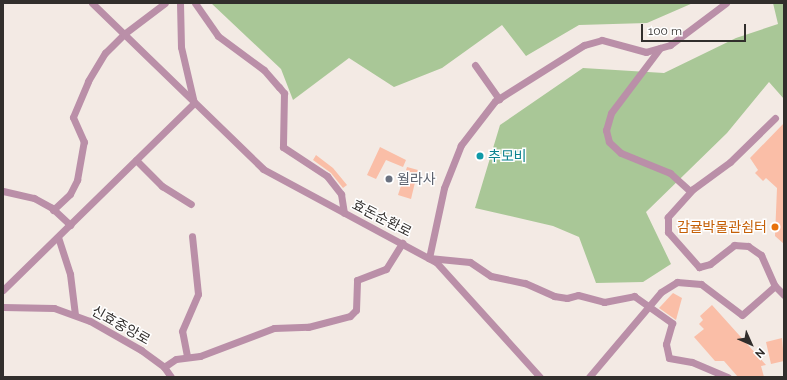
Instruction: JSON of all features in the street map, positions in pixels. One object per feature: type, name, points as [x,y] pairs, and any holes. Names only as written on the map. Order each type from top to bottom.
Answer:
[{"type":"street","name":"효돈순환로","points":[[92,3],[263,169],[344,214],[429,258],[459,285],[540,377]]},
{"type":"street","points":[[53,210],[70,194],[77,180],[84,142],[73,123],[77,105],[105,54],[124,34],[165,3]]},
{"type":"street","points":[[3,290],[194,103],[181,47],[180,3]]},
{"type":"street","points":[[195,3],[218,36],[264,70],[284,93],[283,147],[326,176],[341,194],[344,214]]},
{"type":"street","points":[[726,3],[670,45],[660,48],[646,52],[602,40],[584,44],[499,99],[461,145],[444,188],[429,258],[470,262],[491,276],[525,283],[554,296],[567,298],[578,295],[604,302],[634,296],[672,323],[666,344],[669,358],[692,362],[728,377]]},
{"type":"street","points":[[660,48],[611,113],[606,130],[609,142],[621,153],[670,173],[690,191]]},
{"type":"street","points":[[475,65],[499,99]]},
{"type":"street","points":[[774,118],[730,162],[690,191],[668,217],[668,232],[699,267],[710,264],[734,245],[748,246],[761,255],[775,286],[784,295]]},
{"type":"street","points":[[136,160],[162,186],[191,204]]},
{"type":"street","points":[[3,191],[34,198],[53,210],[70,225]]},
{"type":"street","points":[[187,356],[182,331],[198,294],[192,236]]},
{"type":"street","points":[[58,237],[70,274],[75,316]]},
{"type":"street","points":[[164,367],[187,356],[200,356],[274,328],[308,327],[350,316],[356,310],[357,280],[386,269],[402,243]]},
{"type":"street","points":[[589,377],[661,292],[677,282],[701,284],[742,315],[775,286]]},
{"type":"street","name":"신효중앙로","points":[[3,307],[54,308],[97,324],[164,367],[171,377]]},
{"type":"green space","points":[[211,3],[693,3],[647,23],[579,25],[526,56],[502,25],[442,68],[394,87],[349,58],[293,100],[281,69]]},
{"type":"green space","points":[[773,3],[784,3],[784,99],[769,82],[727,133],[646,212],[671,264],[643,282],[596,283],[579,237],[553,226],[475,208],[500,125],[583,68],[664,73],[736,38],[778,24]]},
{"type":"building","points":[[784,123],[784,244],[775,236],[777,188],[766,178],[763,181],[755,173],[758,170],[750,158]]},
{"type":"building","points":[[380,147],[406,160],[403,167],[386,160],[376,179],[367,175]]},
{"type":"building","points":[[316,155],[333,168],[347,185],[343,188],[331,173],[313,160]]},
{"type":"building","name":"월라사","points":[[407,167],[418,170],[411,199],[398,195]]},
{"type":"building","points":[[673,293],[682,298],[676,320],[659,308]]},
{"type":"building","points":[[712,305],[766,365],[761,366],[764,377],[738,377],[724,361],[715,361],[694,337],[704,329],[699,324],[703,320],[700,316]]},
{"type":"building","points":[[782,338],[784,361],[771,364],[766,342]]},
{"type":"place","name":"추모비","points":[[480,156]]},
{"type":"place","name":"월라사","points":[[389,179]]},
{"type":"place","name":"감귤박물관쉼터","points":[[775,227]]}]
